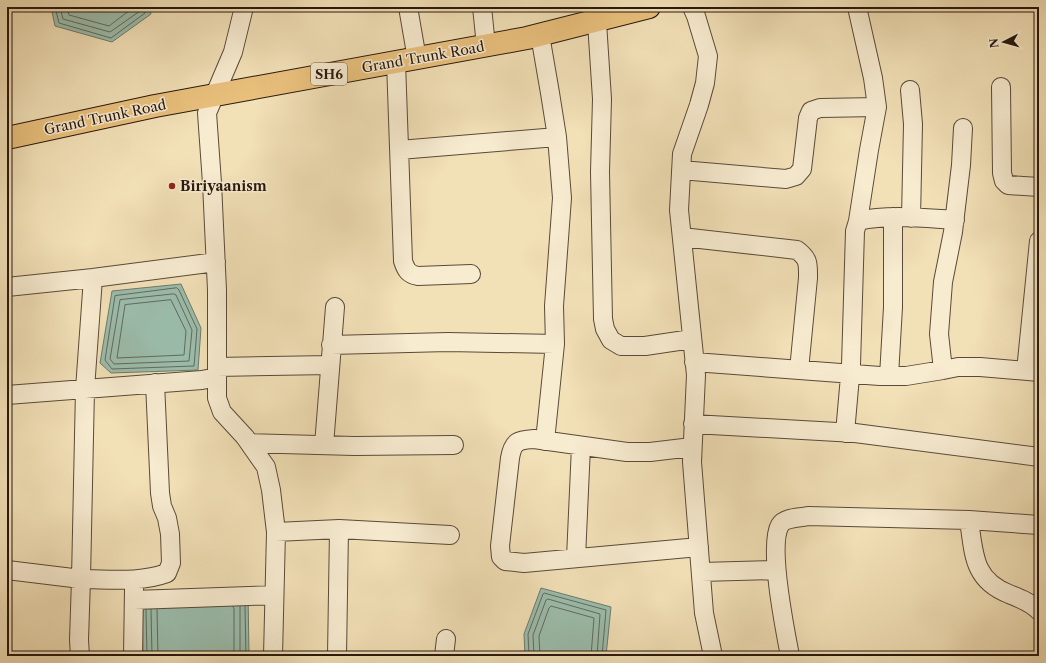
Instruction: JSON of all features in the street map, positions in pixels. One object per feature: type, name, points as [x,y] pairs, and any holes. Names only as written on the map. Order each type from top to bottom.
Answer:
[{"type":"main road","name":"Grand Trunk Road","points":[[7,138],[215,95],[540,35],[596,14],[649,7]]},
{"type":"street","points":[[244,7],[233,52],[207,113],[216,262],[217,398],[222,412],[249,443],[266,467],[276,532],[273,656]]},
{"type":"street","points":[[408,7],[407,60],[399,150],[403,261],[406,270],[411,274],[418,276],[471,274]]},
{"type":"street","points":[[482,7],[486,46]]},
{"type":"street","points":[[692,7],[708,56],[705,84],[682,154],[679,210],[696,375],[692,462],[704,613],[713,656]]},
{"type":"street","points":[[844,433],[851,374],[855,231],[858,221],[868,150],[877,107],[873,78],[857,7]]},
{"type":"street","points":[[596,14],[602,99],[600,180],[603,319],[605,329],[610,340],[621,346],[645,346],[692,339]]},
{"type":"street","points":[[540,35],[557,137],[562,198],[554,306],[555,344],[545,441]]},
{"type":"street","points":[[1001,87],[1002,173],[1004,181],[1008,185],[1039,187]]},
{"type":"street","points":[[910,90],[913,124],[911,218]]},
{"type":"street","points":[[681,170],[786,179],[796,176],[802,169],[808,118],[811,112],[820,108],[877,107]]},
{"type":"street","points":[[943,370],[939,334],[943,282],[954,220],[961,165],[963,128]]},
{"type":"street","points":[[399,150],[557,137]]},
{"type":"street","points":[[858,221],[874,217],[954,220]]},
{"type":"street","points":[[889,376],[894,307],[892,217]]},
{"type":"street","points":[[682,237],[797,250],[805,256],[808,265],[808,278],[799,370]]},
{"type":"street","points":[[694,362],[889,376],[906,376],[958,367],[980,366],[1032,372],[1039,241]]},
{"type":"street","points":[[7,287],[216,262]]},
{"type":"street","points":[[80,656],[79,640],[85,389],[92,278]]},
{"type":"street","points":[[324,445],[335,307]]},
{"type":"street","points":[[331,344],[448,342],[555,344]]},
{"type":"street","points":[[7,395],[202,380],[217,372],[330,365]]},
{"type":"street","points":[[7,570],[81,579],[135,580],[157,577],[167,573],[171,563],[170,534],[160,493],[154,383]]},
{"type":"street","points":[[694,424],[844,433],[1039,456]]},
{"type":"street","points":[[692,447],[650,452],[627,452],[545,441],[523,440],[516,442],[512,447],[500,546],[501,557],[505,561],[524,563],[699,546]]},
{"type":"street","points":[[249,443],[324,445],[454,445]]},
{"type":"street","points":[[576,558],[580,446]]},
{"type":"street","points":[[790,656],[783,622],[776,570],[778,532],[780,524],[787,520],[808,516],[969,520],[1039,525]]},
{"type":"street","points":[[969,520],[975,561],[984,579],[997,590],[1030,603],[1038,609]]},
{"type":"street","points":[[276,532],[340,529],[450,535]]},
{"type":"street","points":[[337,656],[340,529]]},
{"type":"street","points":[[701,572],[776,570]]},
{"type":"street","points":[[133,656],[135,580]]},
{"type":"street","points":[[134,600],[274,595]]},
{"type":"water","points":[[51,7],[149,7],[151,14],[112,42],[55,26]]},
{"type":"water","points":[[181,284],[201,328],[198,370],[111,373],[100,363],[112,291]]},
{"type":"water","points":[[541,588],[611,607],[606,656],[525,656],[524,634]]},
{"type":"water","points":[[248,591],[249,656],[143,656],[142,593]]},
{"type":"place","name":"Biriyaanism","points":[[172,186]]}]
